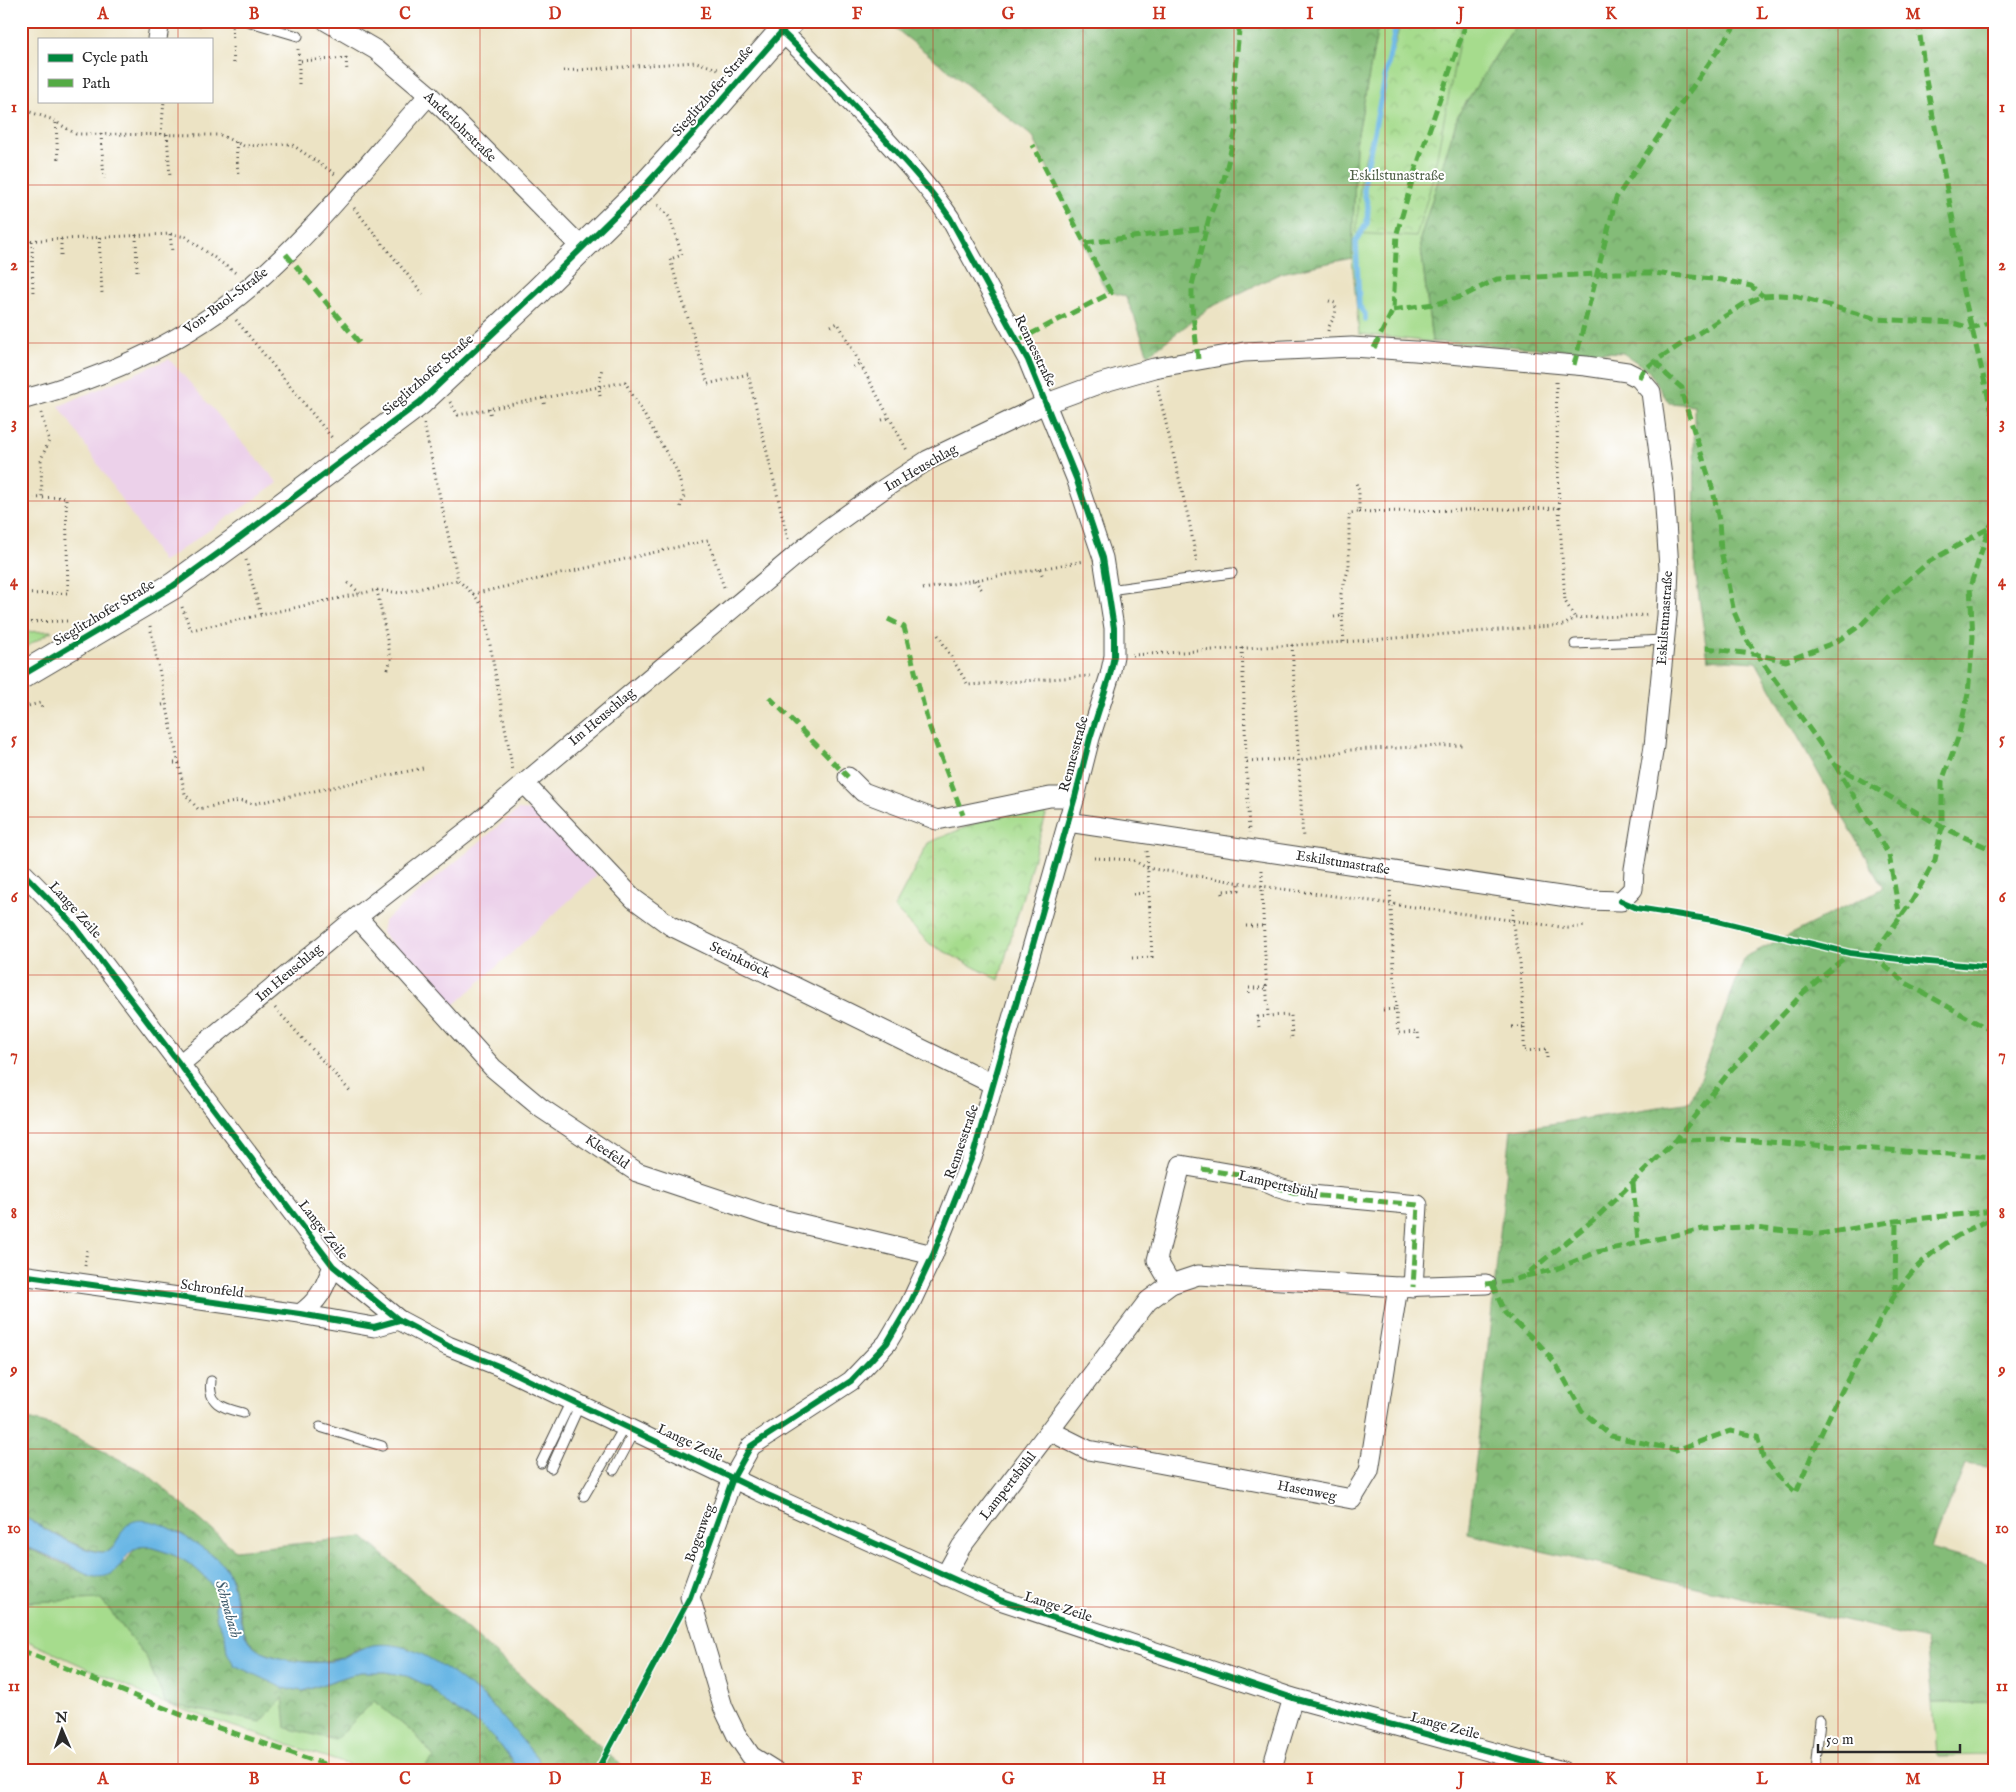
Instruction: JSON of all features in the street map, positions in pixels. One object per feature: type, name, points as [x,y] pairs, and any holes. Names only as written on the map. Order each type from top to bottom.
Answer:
[{"type":"main road","name":"Sieglitzhofer Straße","points":[[21,676],[173,586],[420,402],[582,248],[642,188],[786,26]]},
{"type":"street","points":[[157,38],[160,21]]},
{"type":"street","name":"Anderlohrstraße","points":[[326,21],[376,50],[429,95],[582,248]]},
{"type":"street","name":"Rennesstraße","points":[[733,1478],[751,1446],[852,1381],[887,1342],[910,1304],[933,1255],[974,1152],[1114,656],[1114,628],[1103,558],[1076,478],[1028,360],[950,218],[936,198],[920,177],[826,75],[786,26]]},
{"type":"street","name":"Von-Buol-Straße","points":[[28,398],[129,363],[156,350],[250,287],[286,254],[346,190],[429,95]]},
{"type":"street","name":"Eskilstunastraße","points":[[1046,403],[1154,368],[1244,352],[1374,348],[1555,363],[1627,372],[1639,378],[1651,392],[1664,501],[1669,568],[1667,615],[1654,746],[1633,889],[1621,901],[1587,900],[1068,822]]},
{"type":"street","name":"Im Heuschlag","points":[[180,1064],[357,917],[524,783],[833,525],[916,468],[1046,403]]},
{"type":"street","name":"Rennesstraße","points":[[848,777],[863,792],[937,820],[1050,797],[1075,797]]},
{"type":"street","name":"Steinknöck","points":[[524,783],[634,899],[670,926],[994,1084]]},
{"type":"street","name":"Lange Zeile","points":[[21,870],[74,925],[333,1266],[398,1320],[448,1346],[500,1367],[733,1478],[1000,1600],[1293,1698],[1562,1771]]},
{"type":"street","name":"Kleefeld","points":[[357,917],[493,1068],[541,1108],[637,1172],[769,1216],[933,1255]]},
{"type":"street","name":"Lampertsbühl","points":[[1171,1284],[1157,1260],[1181,1164],[1257,1178],[1279,1188],[1300,1194],[1418,1204],[1405,1287]]},
{"type":"street","points":[[300,1314],[313,1305],[325,1285],[333,1266]]},
{"type":"street","name":"Schronfeld","points":[[21,1275],[300,1314],[374,1327],[398,1320]]},
{"type":"street","name":"Lampertsbühl","points":[[945,1576],[961,1547],[1148,1301],[1171,1284],[1198,1275],[1405,1287],[1486,1284]]},
{"type":"street","name":"Hasenweg","points":[[1050,1431],[1088,1450],[1352,1500],[1369,1471],[1405,1287]]},
{"type":"street","name":"Bogenweg","points":[[733,1478],[690,1597],[723,1707],[736,1734],[753,1763],[775,1771]]},
{"type":"street","points":[[1271,1771],[1293,1698]]},
{"type":"lane","points":[[247,21],[298,36]]},
{"type":"lane","points":[[1109,590],[1232,573]]},
{"type":"lane","points":[[1575,644],[1664,640]]},
{"type":"lane","points":[[211,1381],[209,1391],[213,1399],[223,1407],[243,1413]]},
{"type":"lane","points":[[541,1463],[576,1402]]},
{"type":"lane","points":[[550,1468],[576,1402]]},
{"type":"lane","points":[[320,1427],[382,1446]]},
{"type":"lane","points":[[614,1470],[630,1428]]},
{"type":"lane","points":[[584,1496],[630,1428]]},
{"type":"lane","points":[[1815,1771],[1820,1720]]},
{"type":"path","points":[[199,21],[199,28]]},
{"type":"path","points":[[232,21],[234,67]]},
{"type":"path","points":[[299,84],[299,61],[353,58],[366,44]]},
{"type":"path","points":[[346,58],[347,72]]},
{"type":"path","points":[[563,71],[696,62],[719,69],[736,84]]},
{"type":"path","points":[[161,134],[164,102]]},
{"type":"path","points":[[22,124],[22,109],[56,122],[76,134],[220,135],[244,146],[291,144],[346,190],[423,294]]},
{"type":"path","points":[[56,122],[58,161]]},
{"type":"path","points":[[102,134],[104,179]]},
{"type":"path","points":[[167,134],[170,177]]},
{"type":"path","points":[[236,142],[238,175]]},
{"type":"path","points":[[642,188],[670,218],[682,254],[670,259],[708,384],[748,374],[788,540],[797,554]]},
{"type":"path","points":[[170,234],[172,251]]},
{"type":"path","points":[[21,241],[170,234],[186,237],[236,273]]},
{"type":"path","points":[[136,235],[137,272]]},
{"type":"path","points":[[99,237],[102,293]]},
{"type":"path","points":[[61,239],[62,255]]},
{"type":"path","points":[[32,241],[33,296]]},
{"type":"path","points":[[1328,335],[1328,327],[1334,319],[1336,310],[1335,302],[1329,300]]},
{"type":"path","points":[[224,306],[347,456]]},
{"type":"path","points":[[831,326],[838,323],[916,468]]},
{"type":"path","points":[[853,367],[860,363]]},
{"type":"path","points":[[1555,363],[1559,508],[1565,601],[1575,618]]},
{"type":"path","points":[[600,396],[602,367]]},
{"type":"path","points":[[439,385],[458,414],[624,382],[677,471],[684,496],[680,508]]},
{"type":"path","points":[[1158,388],[1190,525],[1199,577]]},
{"type":"path","points":[[28,398],[49,441],[41,459],[42,498]]},
{"type":"path","points":[[544,398],[545,407]]},
{"type":"path","points":[[420,402],[458,580],[484,606],[511,770],[524,783]]},
{"type":"path","points":[[489,408],[491,417]]},
{"type":"path","points":[[882,420],[889,418]]},
{"type":"path","points":[[1356,483],[1359,491],[1359,512]]},
{"type":"path","points":[[21,594],[68,593],[66,497],[34,498]]},
{"type":"path","points":[[1344,642],[1341,594],[1349,567],[1349,513],[1559,508]]},
{"type":"path","points":[[473,594],[708,540],[731,609]]},
{"type":"path","points":[[234,542],[244,554],[261,615]]},
{"type":"path","points":[[923,589],[1103,558]]},
{"type":"path","points":[[1040,569],[1043,577]]},
{"type":"path","points":[[173,586],[191,630],[360,593],[377,590],[400,593],[458,580]]},
{"type":"path","points":[[976,580],[982,590]]},
{"type":"path","points":[[348,583],[360,593]]},
{"type":"path","points":[[377,590],[390,659],[388,672]]},
{"type":"path","points":[[145,602],[185,794],[198,809],[240,802],[253,804],[423,768]]},
{"type":"path","points":[[1114,656],[1344,642],[1564,625],[1575,618],[1667,615]]},
{"type":"path","points":[[1334,617],[1342,616]]},
{"type":"path","points":[[21,622],[73,620]]},
{"type":"path","points":[[938,635],[968,685],[1110,675]]},
{"type":"path","points":[[1292,645],[1304,858]]},
{"type":"path","points":[[1242,648],[1247,762],[1261,886],[1268,1016]]},
{"type":"path","points":[[24,707],[40,703],[42,708]]},
{"type":"path","points":[[162,705],[167,704]]},
{"type":"path","points":[[1247,762],[1291,759],[1299,761],[1349,750],[1463,745]]},
{"type":"path","points":[[174,763],[180,763]]},
{"type":"path","points":[[1132,958],[1152,957],[1147,868],[1148,834]]},
{"type":"path","points":[[1094,858],[1133,860],[1147,868],[1261,886],[1568,928],[1587,926]]},
{"type":"path","points":[[1391,871],[1390,903],[1398,1033],[1418,1032],[1419,1042]]},
{"type":"path","points":[[1223,894],[1222,891],[1240,890],[1239,882]]},
{"type":"path","points":[[1517,890],[1512,920],[1520,961],[1524,1050],[1547,1049],[1548,1058]]},
{"type":"path","points":[[1133,894],[1148,893]]},
{"type":"path","points":[[1246,926],[1263,926]]},
{"type":"path","points":[[1249,993],[1249,988],[1266,988]]},
{"type":"path","points":[[263,995],[350,1091]]},
{"type":"path","points":[[1383,1010],[1396,1009]]},
{"type":"path","points":[[1259,1027],[1258,1017],[1291,1015],[1292,1038],[1289,1038]]},
{"type":"path","points":[[1512,1027],[1524,1027]]},
{"type":"shaded area","points":[[169,359],[278,483],[163,562],[59,406]]},
{"type":"shaded area","points":[[518,810],[534,811],[597,875],[450,1009],[382,933],[384,921]]},
{"type":"green space","points":[[886,21],[1379,21],[1356,144],[1352,258],[1281,273],[1209,308],[1148,355],[1125,296],[1106,291],[1033,137]]},
{"type":"green space","points":[[1379,21],[1518,21],[1458,115],[1420,239],[1432,342],[1359,334],[1352,258],[1356,144]]},
{"type":"green space","name":"Eskilstunastraße","points":[[1401,21],[1463,21],[1432,182],[1416,237],[1356,233],[1361,174]]},
{"type":"green space","points":[[1518,21],[1995,21],[1995,1468],[1965,1464],[1932,1548],[1995,1566],[1995,1702],[1932,1703],[1926,1640],[1468,1534],[1511,1130],[1691,1102],[1745,957],[1883,888],[1756,662],[1708,659],[1695,570],[1694,405],[1669,403],[1648,370],[1623,353],[1432,342],[1420,239],[1458,115]]},
{"type":"green space","points":[[52,631],[21,650],[21,632]]},
{"type":"green space","points":[[1037,809],[1046,815],[999,980],[930,944],[894,908],[928,843],[983,820]]},
{"type":"green space","points":[[21,1417],[54,1426],[146,1473],[235,1550],[363,1537],[626,1769],[542,1771],[538,1759],[485,1697],[359,1648],[341,1658],[320,1662],[288,1661],[256,1650],[243,1628],[232,1580],[225,1566],[179,1533],[163,1525],[124,1529],[113,1547],[108,1551],[101,1552],[78,1545],[21,1515]]},
{"type":"green space","points":[[21,1545],[93,1577],[122,1564],[139,1547],[144,1546],[175,1556],[198,1570],[218,1592],[215,1608],[217,1620],[225,1635],[227,1652],[283,1688],[303,1691],[360,1672],[385,1672],[407,1676],[430,1687],[450,1707],[480,1725],[501,1746],[519,1771],[426,1771],[426,1766],[434,1757],[416,1735],[374,1701],[335,1740],[286,1728],[283,1697],[261,1722],[166,1704],[146,1657],[101,1599],[28,1602],[21,1581]]},
{"type":"green space","points":[[21,1581],[28,1602],[101,1599],[146,1657],[166,1704],[21,1638]]},
{"type":"green space","points":[[283,1697],[374,1701],[416,1735],[434,1757],[426,1766],[426,1771],[367,1771],[166,1704]]},
{"type":"green space","points":[[1995,1702],[1995,1754],[1936,1755],[1932,1703]]},
{"type":"water","name":"Schwabach","points":[[21,1515],[70,1543],[100,1552],[109,1551],[127,1526],[134,1521],[146,1521],[163,1525],[206,1550],[225,1567],[230,1576],[241,1624],[251,1644],[258,1650],[288,1660],[323,1662],[342,1658],[373,1645],[386,1644],[411,1650],[434,1661],[484,1697],[538,1759],[542,1771],[519,1771],[501,1746],[480,1725],[450,1707],[430,1687],[407,1676],[385,1672],[360,1672],[303,1691],[283,1688],[234,1665],[227,1652],[225,1635],[217,1620],[215,1608],[218,1592],[191,1565],[166,1552],[142,1547],[131,1552],[116,1571],[104,1576],[95,1577],[21,1545]]},
{"type":"waterway","points":[[1365,319],[1365,314],[1359,306],[1356,241],[1367,223],[1368,206],[1364,192],[1365,175],[1397,21]]},
{"type":"marked path","points":[[1198,359],[1192,306],[1192,285],[1209,218],[1224,179],[1236,129],[1234,80],[1240,21]]},
{"type":"marked path","points":[[1374,348],[1393,310],[1397,233],[1415,171],[1467,21]]},
{"type":"marked path","points":[[1574,365],[1616,198],[1738,21]]},
{"type":"marked path","points":[[1918,21],[1926,80],[1954,225],[1962,287],[1995,432]]},
{"type":"marked path","points":[[1017,341],[1111,293],[1033,145]]},
{"type":"marked path","points":[[1085,243],[1206,228]]},
{"type":"marked path","points":[[286,254],[362,346]]},
{"type":"marked path","points":[[1393,310],[1440,303],[1463,296],[1497,279],[1616,273],[1652,273],[1722,280],[1751,286],[1763,296]]},
{"type":"marked path","points":[[1639,378],[1642,372],[1655,361],[1744,304],[1763,296],[1795,296],[1877,319],[1953,323],[1971,328],[1995,321]]},
{"type":"marked path","points":[[1655,361],[1682,388],[1683,397],[1713,490],[1719,521],[1721,551],[1734,612],[1746,639],[1835,765],[1942,827],[1995,851]]},
{"type":"marked path","points":[[1995,519],[1989,528],[1970,587],[1973,637],[1968,694],[1958,738],[1942,781],[1942,827],[1935,860],[1912,901],[1872,956],[1906,983],[1995,1033]]},
{"type":"marked path","points":[[1706,648],[1759,655],[1786,661],[1836,642],[1861,625],[1888,597],[1930,561],[1989,528]]},
{"type":"marked path","points":[[888,619],[904,627],[928,723],[963,815]]},
{"type":"marked path","points":[[769,697],[848,777]]},
{"type":"marked path","points":[[1835,765],[1889,855],[1900,917]]},
{"type":"marked path","points":[[1486,1284],[1510,1281],[1523,1277],[1598,1216],[1676,1140],[1730,1071],[1804,992],[1850,953]]},
{"type":"marked path","points":[[1676,1140],[1723,1139],[1995,1157]]},
{"type":"marked path","points":[[1202,1169],[1257,1178],[1279,1188],[1300,1194],[1418,1205],[1413,1287]]},
{"type":"marked path","points":[[1633,1183],[1638,1242]]},
{"type":"marked path","points":[[1526,1276],[1556,1269],[1597,1252],[1703,1229],[1743,1227],[1820,1234],[1896,1221],[1995,1211]]},
{"type":"marked path","points":[[1492,1284],[1505,1313],[1539,1344],[1556,1364],[1582,1411],[1611,1436],[1676,1450],[1730,1431],[1757,1436],[1763,1457],[1779,1477],[1796,1493],[1839,1396],[1897,1291],[1918,1266],[1944,1245],[1964,1232],[1995,1218]]},
{"type":"marked path","points":[[1895,1294],[1896,1221]]},
{"type":"marked path","points":[[21,1650],[184,1716],[344,1771]]},
{"type":"cycle path","points":[[21,676],[173,586],[420,402],[537,292],[642,189],[791,21]]},
{"type":"cycle path","points":[[597,1771],[690,1597],[733,1478],[751,1446],[851,1381],[887,1343],[910,1304],[933,1255],[974,1152],[1114,656],[1114,628],[1103,558],[1076,478],[1028,360],[950,218],[913,170],[817,66],[782,32]]},
{"type":"cycle path","points":[[21,871],[74,925],[333,1266],[399,1320],[448,1346],[501,1367],[759,1491],[1000,1600],[1293,1698],[1562,1771]]},
{"type":"cycle path","points":[[1621,901],[1637,908],[1713,920],[1850,953],[1995,968]]},
{"type":"cycle path","points":[[21,1275],[300,1314],[374,1327],[399,1320]]}]
